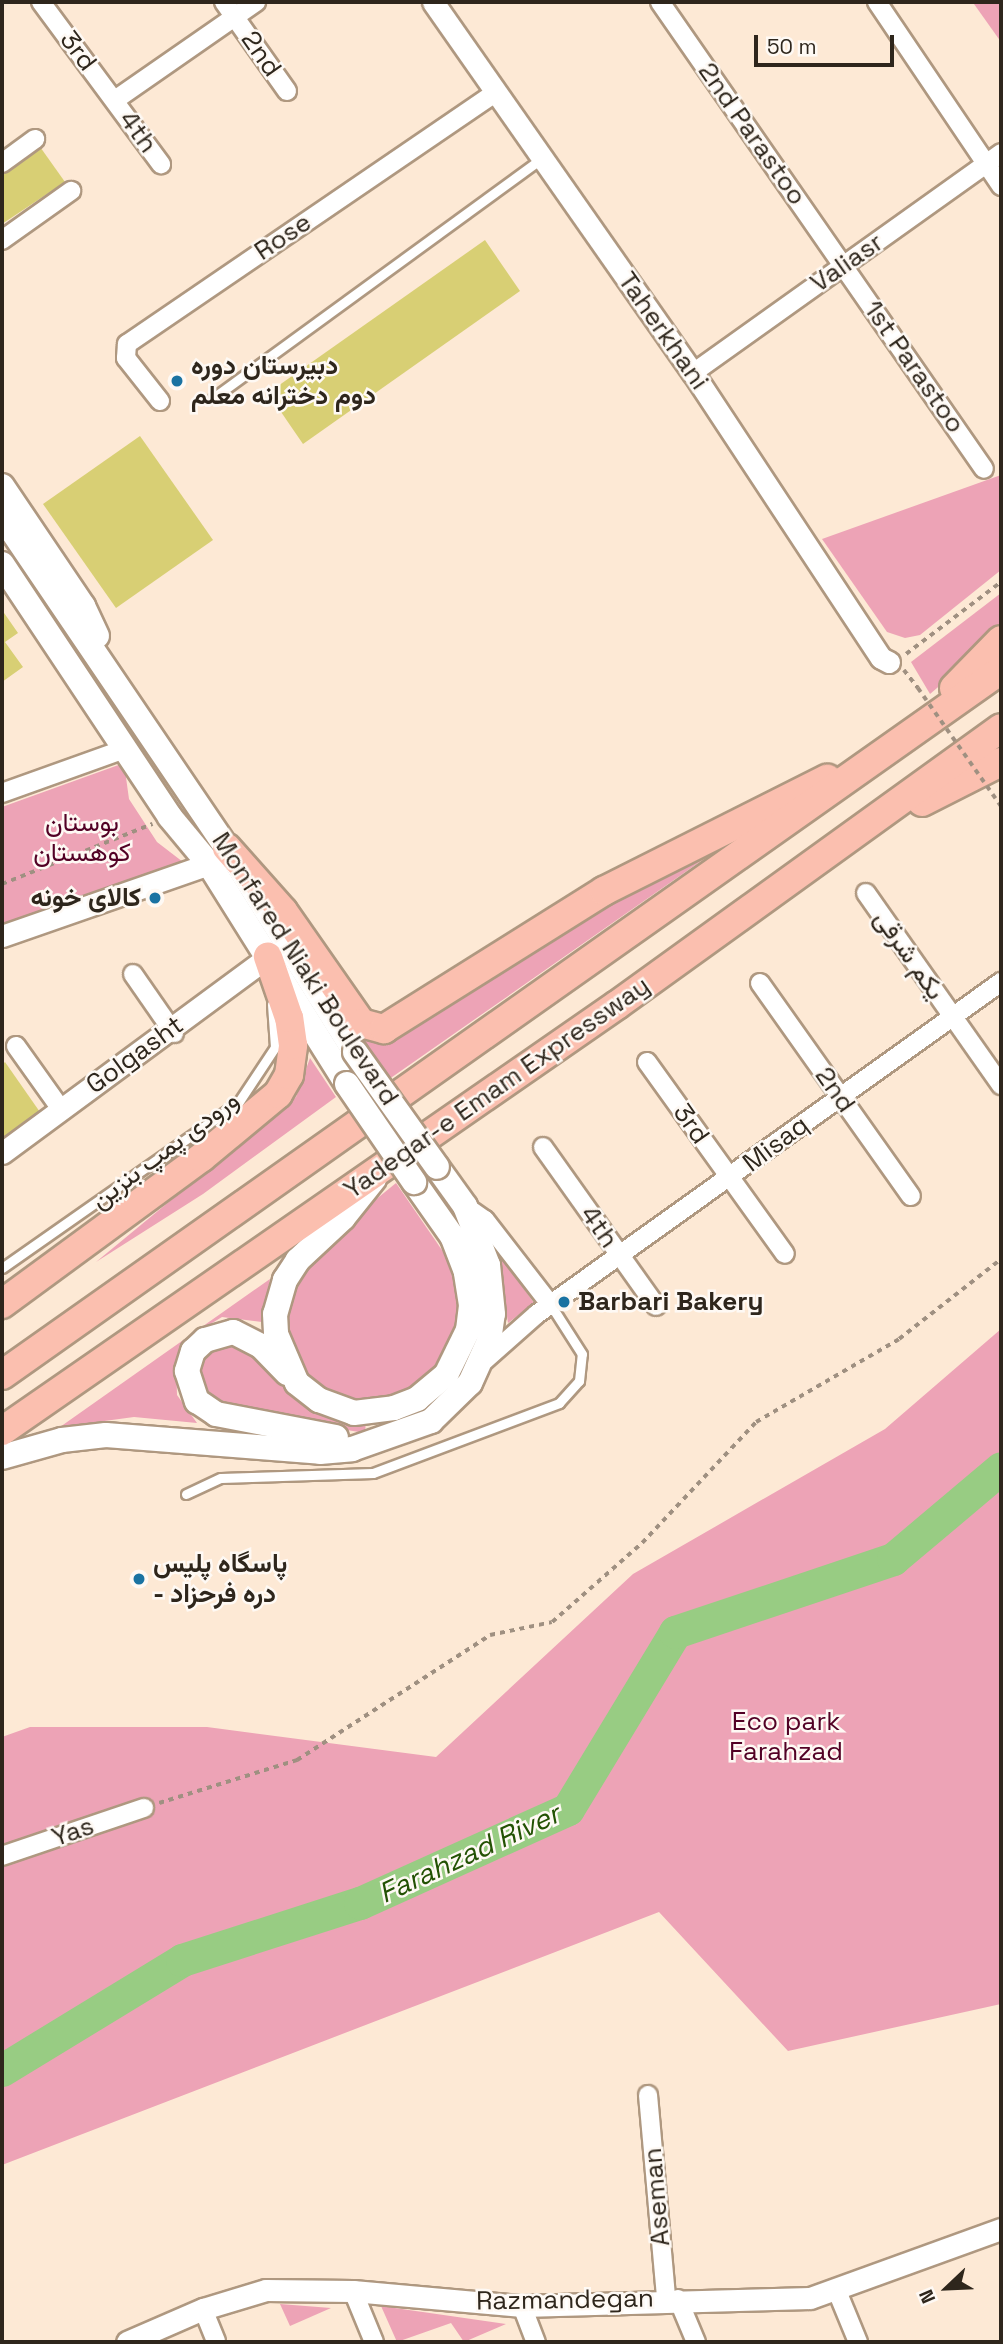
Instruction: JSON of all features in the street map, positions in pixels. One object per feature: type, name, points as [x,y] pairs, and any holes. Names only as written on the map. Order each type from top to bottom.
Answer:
[{"type":"highway","points":[[218,856],[283,911],[361,1023],[384,1029],[604,891],[779,801],[895,746],[1001,640]]},
{"type":"highway","name":"Yadegar-e Emam Expressway","points":[[2,1375],[1001,670]]},
{"type":"highway","name":"Yadegar-e Emam Expressway","points":[[2,1431],[382,1169],[994,733]]},
{"type":"highway","points":[[848,839],[1001,762]]},
{"type":"highway","points":[[2,1304],[201,1158],[278,1094],[289,1074],[293,1045],[289,1018],[268,957]]},
{"type":"main road","points":[[2,486],[83,606],[114,682]]},
{"type":"main road","name":"Monfared Niaki Boulevard","points":[[2,516],[114,682],[218,856],[465,1206],[488,1265],[492,1288],[489,1341],[478,1368],[443,1412],[414,1428],[378,1438],[352,1450],[320,1452],[106,1435],[62,1440],[2,1457]]},
{"type":"main road","name":"Monfared Niaki Boulevard","points":[[2,564],[170,817],[218,856],[268,957],[347,1084],[452,1236],[466,1272],[471,1305],[468,1330],[454,1363],[417,1399],[380,1411],[342,1410],[298,1383],[261,1346],[233,1332],[205,1340],[193,1351],[187,1371],[197,1401],[216,1414],[314,1436],[378,1438]]},
{"type":"main road","points":[[298,1383],[276,1334],[277,1298],[298,1260],[343,1218],[382,1169]]},
{"type":"street","name":"3rd","points":[[41,2],[115,100]]},
{"type":"street","points":[[115,100],[229,9],[256,2]]},
{"type":"street","name":"Taherkhani","points":[[433,2],[693,373],[881,658],[893,662]]},
{"type":"street","name":"2nd Parastoo","points":[[660,2],[844,266]]},
{"type":"street","points":[[877,2],[994,159],[1001,186]]},
{"type":"street","name":"2nd","points":[[229,9],[287,92]]},
{"type":"street","name":"Rose","points":[[160,401],[126,358],[127,344],[496,92]]},
{"type":"street","name":"4th","points":[[115,100],[161,164]]},
{"type":"street","points":[[2,163],[35,139]]},
{"type":"street","name":"Valiasr","points":[[693,373],[994,159]]},
{"type":"street","points":[[2,240],[71,191]]},
{"type":"street","name":"1st Parastoo","points":[[844,266],[984,469]]},
{"type":"street","points":[[2,793],[125,749]]},
{"type":"street","points":[[2,936],[218,856]]},
{"type":"street","name":"یکم شرقی","points":[[866,894],[1001,1085]]},
{"type":"street","name":"Golgasht","points":[[2,1153],[173,1031],[268,957]]},
{"type":"street","points":[[133,974],[173,1031]]},
{"type":"street","name":"Misaq","points":[[478,1368],[550,1304],[729,1179],[1001,982]]},
{"type":"street","name":"2nd","points":[[760,983],[911,1196]]},
{"type":"street","points":[[16,1045],[61,1109]]},
{"type":"street","name":"3rd","points":[[647,1062],[785,1254]]},
{"type":"street","name":"4th","points":[[542,1147],[656,1306]]},
{"type":"street","points":[[465,1206],[485,1220],[550,1304]]},
{"type":"street","name":"Yas","points":[[2,1857],[144,1808]]},
{"type":"street","name":"Aseman","points":[[648,2095],[672,2299],[696,2342]]},
{"type":"street","name":"Razmandegan","points":[[127,2342],[203,2309],[266,2290],[353,2291],[522,2306],[672,2299],[789,2300],[837,2291],[1001,2229]]},
{"type":"street","points":[[353,2291],[373,2342]]},
{"type":"street","points":[[837,2291],[858,2342]]},
{"type":"street","points":[[522,2306],[536,2342]]},
{"type":"street","points":[[203,2309],[216,2342]]},
{"type":"lane","points":[[212,398],[542,158]]},
{"type":"lane","name":"ورودی پمپ بنزین","points":[[2,1268],[238,1103],[275,1047],[268,957]]},
{"type":"lane","points":[[186,1494],[221,1478],[373,1473],[559,1403],[579,1381],[582,1354],[550,1304]]},
{"type":"path","points":[[1001,582],[893,662],[918,688],[1001,806]]},
{"type":"path","points":[[2,884],[170,817]]},
{"type":"path","points":[[144,1808],[297,1760],[490,1635],[552,1622],[642,1543],[756,1422],[899,1339],[1001,1259]]},
{"type":"green space","points":[[1001,2],[1001,42],[974,4]]},
{"type":"green space","points":[[1001,475],[1001,570],[920,635],[905,638],[887,632],[822,539]]},
{"type":"green space","points":[[1001,593],[1001,633],[930,694],[911,662]]},
{"type":"green space","name":"بوستان کوهستان","points":[[124,763],[129,799],[157,842],[183,862],[2,927],[2,807]]},
{"type":"green space","points":[[777,808],[385,1082],[343,1020],[363,1032],[468,985]]},
{"type":"green space","points":[[310,1058],[336,1097],[203,1194],[96,1262],[296,1097]]},
{"type":"green space","points":[[396,1183],[446,1256],[460,1302],[458,1326],[434,1373],[412,1391],[390,1400],[345,1402],[322,1391],[303,1372],[286,1341],[288,1289],[347,1223]]},
{"type":"green space","points":[[498,1252],[534,1303],[508,1323]]},
{"type":"green space","points":[[270,1279],[262,1322],[222,1317],[194,1334],[176,1358],[177,1395],[197,1423],[134,1417],[60,1427]]},
{"type":"green space","name":"Eco park Farahzad","points":[[1001,1329],[1001,2004],[788,2051],[659,1912],[2,2165],[2,1737],[30,1727],[207,1727],[436,1757],[633,1574],[885,1429]]},
{"type":"green space","points":[[231,1340],[366,1421],[365,1433],[214,1408],[194,1377],[200,1357]]},
{"type":"green space","points":[[280,2304],[331,2308],[290,2326]]},
{"type":"green space","points":[[381,2306],[506,2324],[464,2342],[451,2323],[397,2342]]},
{"type":"building","points":[[38,144],[65,182],[2,224],[2,169]]},
{"type":"building","points":[[485,240],[520,291],[303,444],[268,393]]},
{"type":"building","points":[[140,436],[213,540],[116,608],[43,504]]},
{"type":"building","points":[[2,610],[18,633],[5,642],[23,667],[2,682]]},
{"type":"building","points":[[5,1062],[42,1115],[2,1143],[2,1065]]},
{"type":"waterway","name":"Farahzad River","points":[[2,2070],[182,1960],[360,1903],[568,1809],[675,1632],[893,1559],[1001,1468]]},
{"type":"place","name":"دبیرستان دوره دوم دخترانه معلم","points":[[177,381]]},
{"type":"place","name":"کالای خونه","points":[[155,898]]},
{"type":"place","name":"Barbari Bakery","points":[[564,1302]]},
{"type":"place","name":"پاسگاه پلیس - دره فرحزاد","points":[[139,1579]]}]
